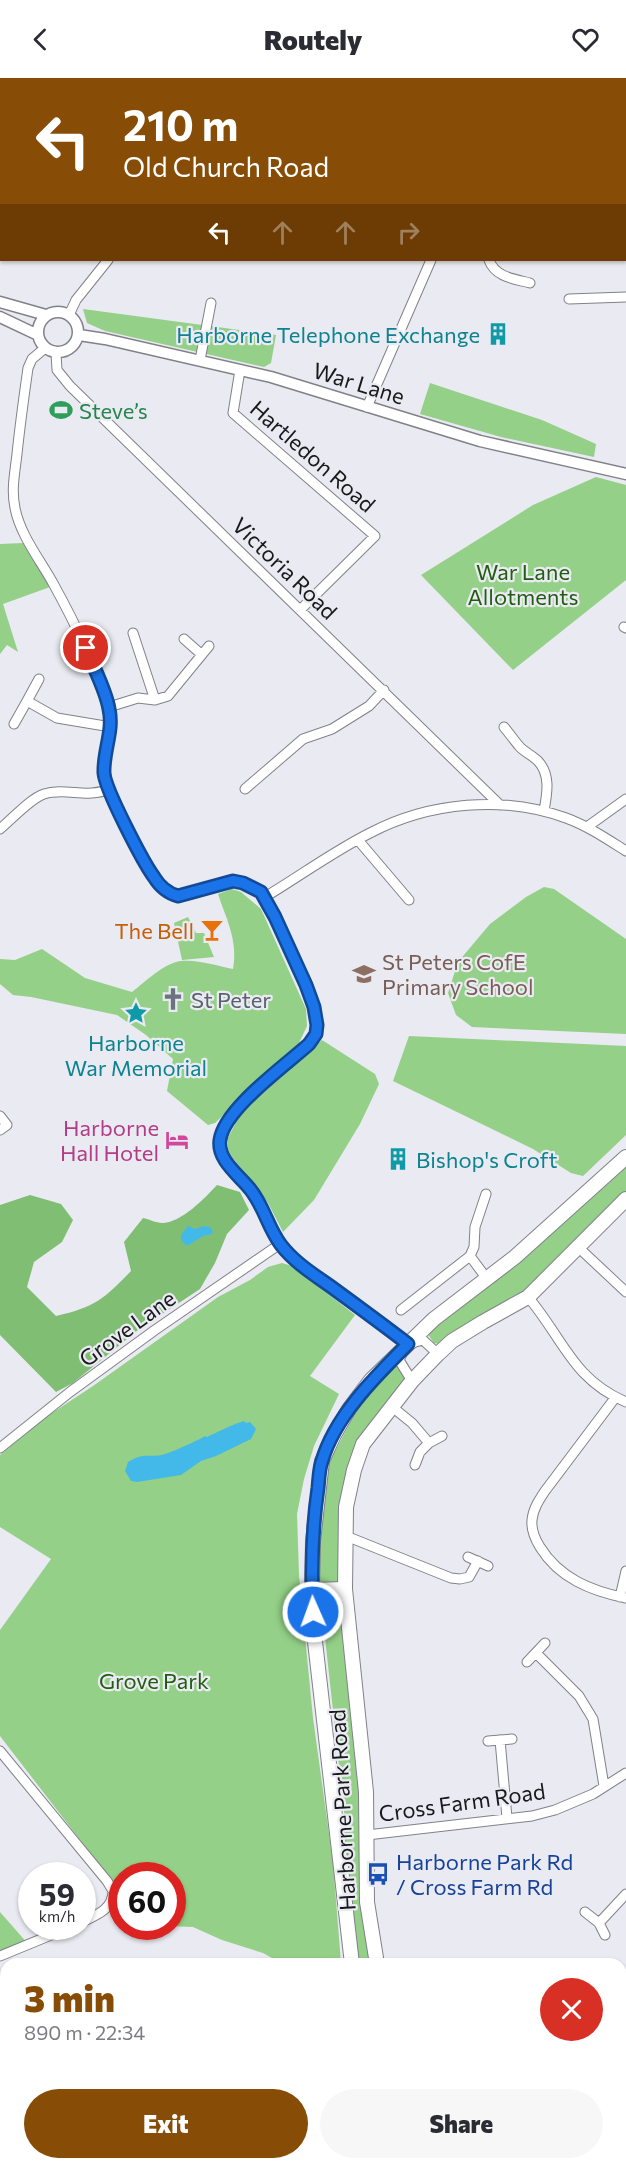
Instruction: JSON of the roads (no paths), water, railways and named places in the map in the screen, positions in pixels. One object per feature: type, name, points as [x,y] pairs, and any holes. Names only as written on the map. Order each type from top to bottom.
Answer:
[{"type":"main road","name":"Harborne Park Road","points":[[351,1958],[314,1633],[312,1590],[315,1512],[321,1461],[333,1435],[371,1380],[434,1319],[557,1221],[626,1157]]},
{"type":"main road","name":"Harborne Park Road","points":[[375,1958],[366,1902],[366,1792],[345,1589],[346,1507],[354,1470],[363,1444],[391,1406],[438,1354],[452,1341],[528,1298],[626,1199]]},
{"type":"main road","points":[[312,1590],[345,1589]]},
{"type":"street","points":[[69,315],[76,300],[105,261]]},
{"type":"street","points":[[368,407],[431,261]]},
{"type":"street","points":[[489,261],[492,267],[502,276],[531,283]]},
{"type":"street","points":[[518,279],[520,268]]},
{"type":"street","points":[[569,299],[626,297]]},
{"type":"street","points":[[604,298],[604,309]]},
{"type":"street","points":[[0,302],[46,315],[58,312],[69,315],[77,323],[79,335],[73,346],[56,353],[45,348],[38,334],[39,324],[46,315]]},
{"type":"street","points":[[200,360],[211,303]]},
{"type":"street","points":[[0,317],[38,334]]},
{"type":"street","name":"War Lane","points":[[79,335],[271,377],[480,441],[626,474]]},
{"type":"street","points":[[45,348],[32,359],[28,368],[13,487],[15,510],[83,641],[109,707],[111,727],[104,759],[104,776],[109,789],[152,876],[170,894],[178,896],[190,894],[233,881],[253,887],[265,897],[306,985],[317,1017],[316,1034],[309,1044],[237,1108],[226,1122],[220,1140],[220,1150],[225,1160],[259,1201],[280,1244],[296,1261],[408,1344]]},
{"type":"street","name":"Victoria Road","points":[[56,353],[57,370],[61,378],[500,805]]},
{"type":"street","name":"Hartledon Road","points":[[240,370],[233,413],[375,536],[300,610]]},
{"type":"street","points":[[133,633],[155,700]]},
{"type":"street","points":[[184,639],[201,654]]},
{"type":"street","points":[[109,707],[138,698],[155,700],[168,696],[209,646]]},
{"type":"street","points":[[14,724],[39,679]]},
{"type":"street","points":[[245,789],[303,739],[332,729],[369,706],[384,690]]},
{"type":"street","points":[[27,701],[57,718],[111,727]]},
{"type":"street","points":[[504,727],[520,747],[538,761],[544,771],[548,791],[544,811]]},
{"type":"street","points":[[255,768],[261,777]]},
{"type":"street","points":[[0,829],[41,795],[60,791],[101,793],[109,789]]},
{"type":"street","points":[[587,827],[626,800]]},
{"type":"street","points":[[265,897],[358,840],[387,825],[414,816],[466,805],[522,806],[565,817],[587,827],[626,851]]},
{"type":"street","points":[[358,840],[409,900]]},
{"type":"street","points":[[0,1116],[7,1125],[0,1130]]},
{"type":"street","points":[[401,1310],[470,1256],[474,1247],[475,1227],[486,1194]]},
{"type":"street","name":"Grove Lane","points":[[0,1449],[70,1392],[280,1244]]},
{"type":"street","points":[[578,1247],[626,1292]]},
{"type":"street","points":[[470,1256],[487,1279]]},
{"type":"street","points":[[528,1298],[579,1370],[591,1382],[615,1398],[626,1402]]},
{"type":"street","points":[[412,1381],[399,1360],[408,1344],[423,1340],[438,1354]]},
{"type":"street","points":[[615,1398],[545,1491],[535,1506],[531,1522],[535,1539],[546,1557],[566,1575],[601,1593],[623,1598],[626,1571]]},
{"type":"street","points":[[391,1406],[412,1423],[429,1443]]},
{"type":"street","points":[[415,1465],[420,1452],[429,1443],[442,1436]]},
{"type":"street","points":[[346,1536],[460,1580],[469,1577],[478,1561]]},
{"type":"street","points":[[468,1557],[488,1566]]},
{"type":"street","points":[[527,1662],[544,1643]]},
{"type":"street","points":[[536,1653],[579,1696],[593,1719],[604,1786]]},
{"type":"street","points":[[500,1740],[507,1818]]},
{"type":"street","points":[[488,1741],[512,1740]]},
{"type":"street","points":[[0,1751],[91,1862]]},
{"type":"street","name":"Cross Farm Road","points":[[367,1835],[532,1816],[555,1810],[592,1794],[626,1773]]},
{"type":"street","points":[[96,1868],[113,1891],[110,1905],[96,1916]]},
{"type":"street","points":[[599,1923],[626,1894]]},
{"type":"street","points":[[585,1912],[599,1923],[605,1935]]},
{"type":"street","points":[[0,1956],[39,1940]]},
{"type":"water","points":[[188,1226],[195,1229],[210,1227],[213,1232],[187,1246],[181,1240],[181,1235]]},
{"type":"water","points":[[244,1421],[250,1422],[256,1429],[251,1439],[201,1461],[181,1475],[137,1482],[131,1481],[125,1471],[128,1462],[134,1459],[168,1453]]},
{"type":"place","name":"Harborne Telephone Exchange","points":[[498,334]]},
{"type":"place","name":"Steve’s","points":[[61,410]]},
{"type":"place","name":"The Bell","points":[[212,930]]},
{"type":"place","name":"St Peters CofE Primary School","points":[[364,974]]},
{"type":"place","name":"St Peter","points":[[173,999]]},
{"type":"place","name":"Harborne War Memorial","points":[[136,1013]]},
{"type":"place","name":"Harborne Hall Hotel","points":[[177,1140]]},
{"type":"place","name":"Bishop's Croft","points":[[398,1159]]},
{"type":"place","name":"Harborne Park Rd / Cross Farm Rd","points":[[378,1874]]},
{"type":"park label","name":"War Lane Allotments","points":[[523,584]]},
{"type":"park label","name":"Grove Park","points":[[154,1680]]}]
